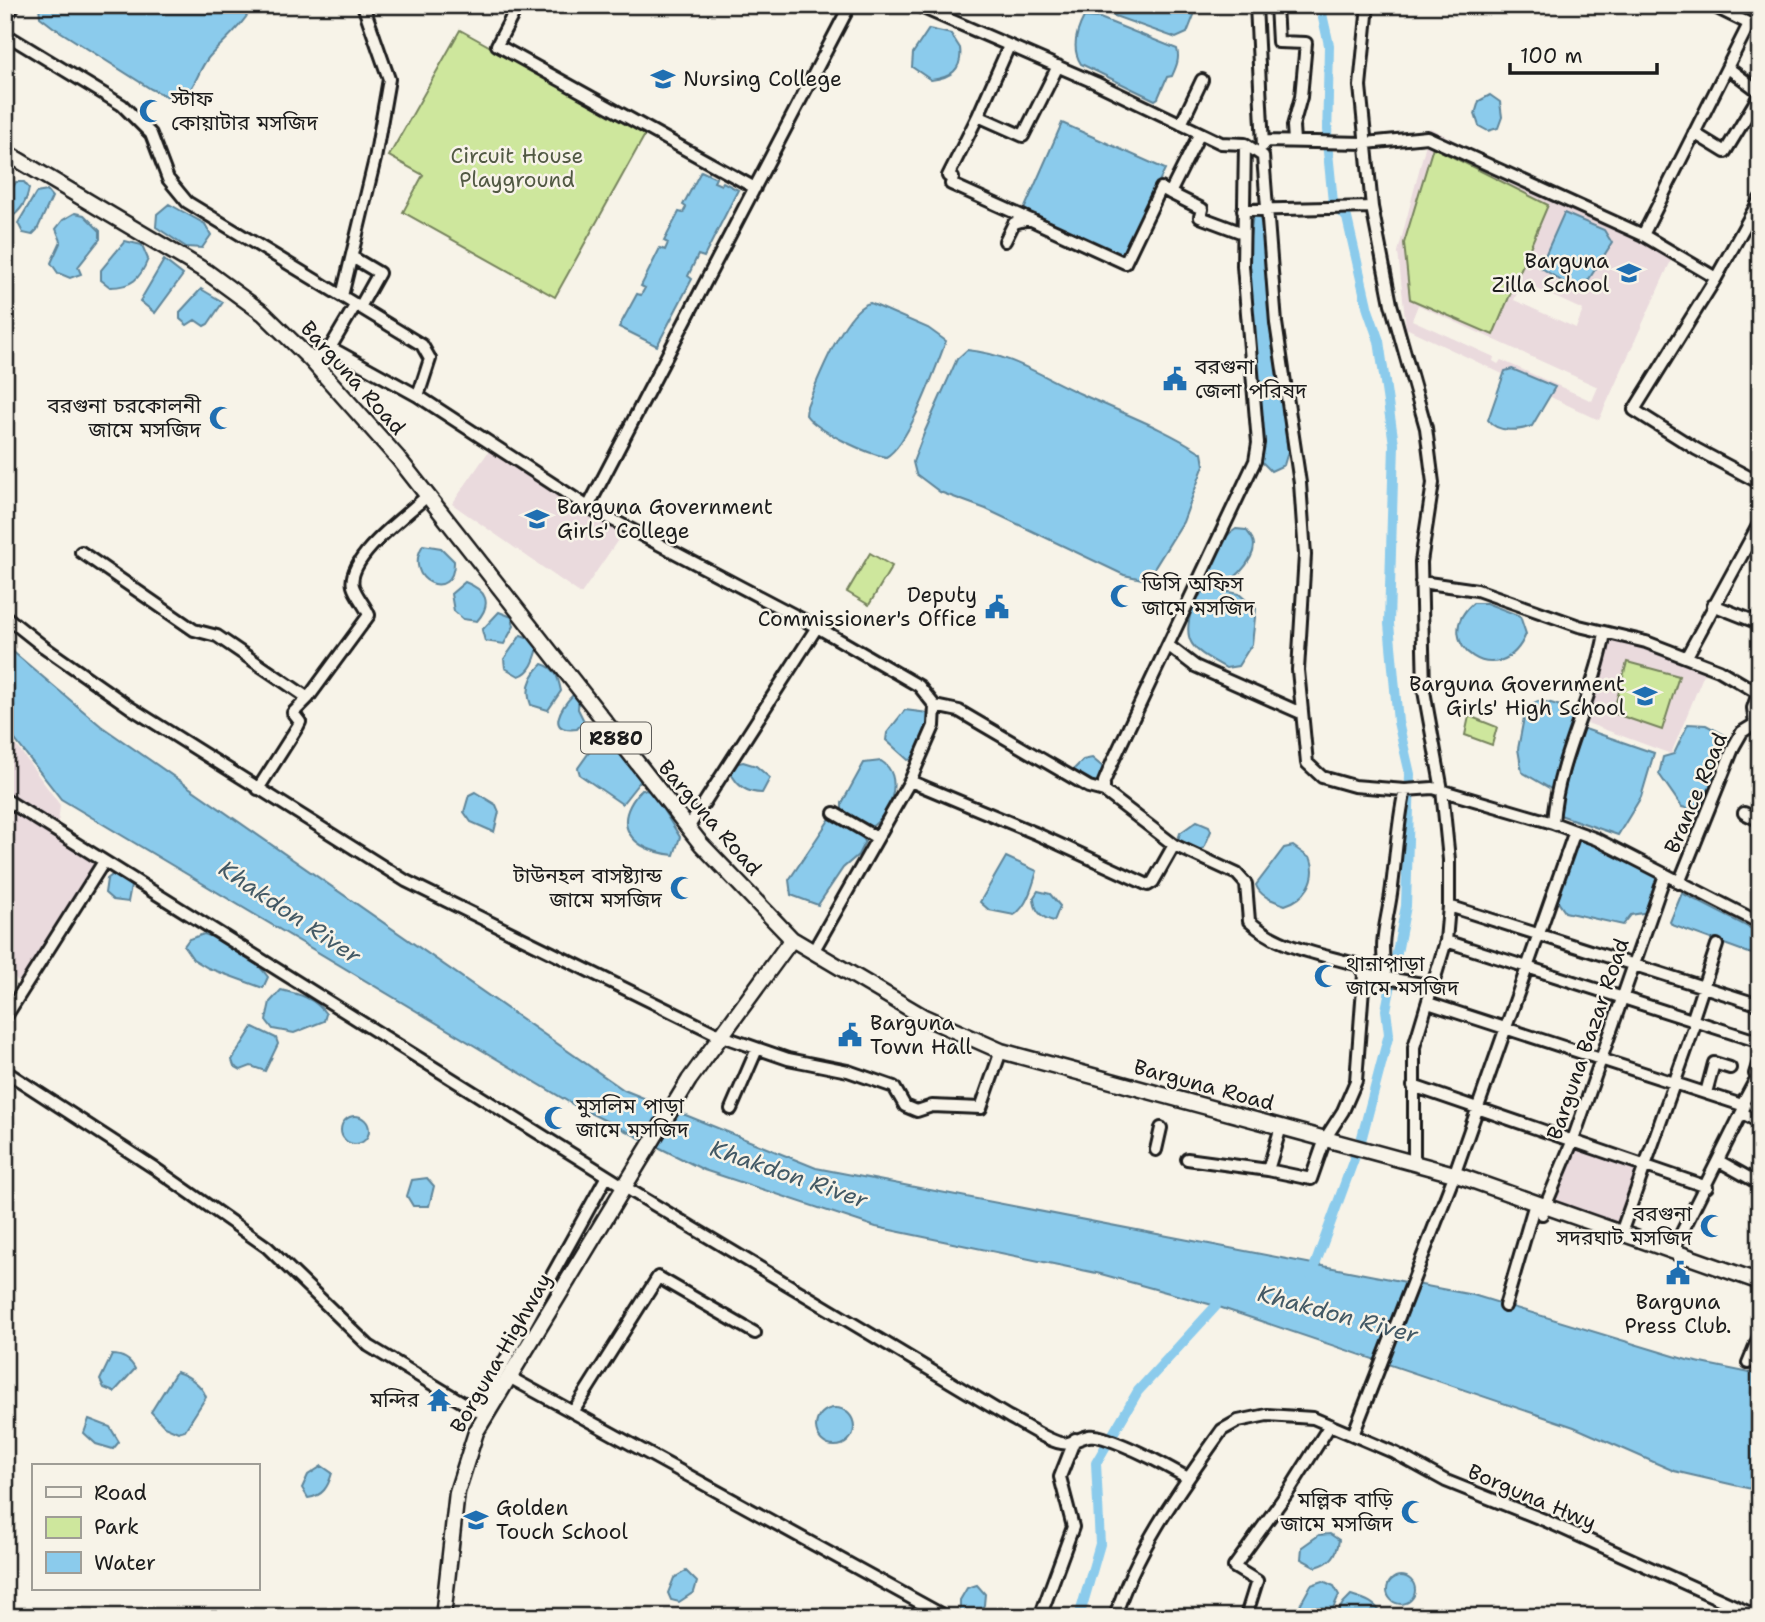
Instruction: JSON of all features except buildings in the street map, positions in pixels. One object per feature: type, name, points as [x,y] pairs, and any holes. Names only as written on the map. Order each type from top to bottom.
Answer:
[{"type":"main road","name":"Barguna Road","points":[[5,152],[207,272],[263,313],[311,360],[427,496],[688,828],[792,939],[924,1017],[1001,1051],[1414,1163],[1760,1288]]},
{"type":"main road","name":"Borguna Highway","points":[[443,1617],[453,1512],[462,1472],[476,1432],[689,1080],[719,1035],[792,939]]},
{"type":"main road","name":"Barguna Road","points":[[1540,1210],[1673,1250],[1760,1282]]},
{"type":"street","points":[[5,20],[14,5]]},
{"type":"street","points":[[342,296],[375,159],[389,79],[363,5]]},
{"type":"street","points":[[518,5],[497,45],[755,188]]},
{"type":"street","points":[[588,507],[850,5]]},
{"type":"street","points":[[916,5],[1058,66],[1221,143],[1245,144],[1263,156]]},
{"type":"street","points":[[1256,5],[1263,156],[1276,323],[1301,495],[1305,555],[1298,670],[1307,763],[1312,771],[1354,786],[1405,790],[1438,789],[1553,823],[1596,839],[1760,923]]},
{"type":"street","points":[[1276,5],[1278,42],[1306,43],[1301,97],[1293,126],[1294,141]]},
{"type":"street","points":[[1367,5],[1360,86],[1372,206],[1391,304],[1426,428],[1433,483],[1421,562],[1424,691],[1449,860],[1446,941],[1428,983],[1427,1003],[1414,1047],[1414,1163]]},
{"type":"street","points":[[1711,5],[1760,29]]},
{"type":"street","points":[[1643,235],[1749,24]]},
{"type":"street","points":[[5,33],[121,104],[151,134],[168,179],[187,202],[422,345],[430,359],[418,396]]},
{"type":"street","points":[[1009,46],[948,176],[953,177],[951,184],[1125,263],[1161,188],[1202,209],[1199,217],[1243,233]]},
{"type":"street","points":[[978,116],[1023,136],[1058,66]]},
{"type":"street","points":[[1694,132],[1725,152],[1760,93],[1728,68]]},
{"type":"street","points":[[1181,124],[1202,80]]},
{"type":"street","points":[[1170,193],[1200,133]]},
{"type":"street","points":[[1263,141],[1366,143],[1427,137],[1643,235],[1716,278]]},
{"type":"street","points":[[1104,791],[1108,773],[1248,479],[1258,443],[1243,266],[1245,144]]},
{"type":"street","points":[[1760,200],[1716,278],[1634,410],[1696,449],[1760,483]]},
{"type":"street","points":[[1243,210],[1372,206]]},
{"type":"street","points":[[1005,241],[1014,223],[1029,219]]},
{"type":"street","points":[[311,360],[330,348],[379,273],[352,257]]},
{"type":"street","points":[[330,348],[418,396],[588,507],[817,627],[919,686],[935,706],[958,710],[1089,787],[1104,791],[1174,845],[1237,874],[1246,884],[1249,921],[1259,930],[1292,947],[1359,965],[1364,974],[1356,1081],[1343,1111],[1325,1139],[1311,1179],[1187,1159]]},
{"type":"street","points":[[258,789],[300,722],[293,713],[308,698],[369,615],[353,585],[353,573],[363,555],[427,496]]},
{"type":"street","points":[[1687,656],[1760,522]]},
{"type":"street","points":[[81,552],[194,630],[217,636],[308,698]]},
{"type":"street","points":[[1422,582],[1477,590],[1605,633],[1646,642],[1687,656],[1719,670],[1758,693],[1753,708],[1757,725]]},
{"type":"street","points":[[1713,606],[1756,622],[1760,620]]},
{"type":"street","points":[[5,616],[131,708],[405,881],[719,1035],[757,1049],[849,1071],[895,1088],[905,1106],[917,1111],[932,1106],[981,1108],[1001,1051]]},
{"type":"street","points":[[688,828],[817,627]]},
{"type":"street","points":[[1553,823],[1554,808],[1575,733],[1593,686],[1605,633]]},
{"type":"street","points":[[1168,646],[1195,666],[1301,713]]},
{"type":"street","points":[[814,950],[910,781],[934,726],[935,706]]},
{"type":"street","name":"Brance Road","points":[[1679,883],[1734,746],[1742,732],[1757,725]]},
{"type":"street","points":[[910,781],[1035,833],[1148,885],[1153,882],[1174,845]]},
{"type":"street","points":[[1386,976],[1381,948],[1391,893],[1396,829],[1405,790]]},
{"type":"street","points":[[5,799],[103,863],[623,1186],[1009,1417],[1057,1443],[1068,1444],[1088,1434],[1104,1438],[1141,1452],[1188,1478]]},
{"type":"street","points":[[834,813],[877,838]]},
{"type":"street","points":[[1744,813],[1760,821]]},
{"type":"street","points":[[1353,1435],[1453,1177],[1575,831]]},
{"type":"street","points":[[5,1018],[103,863]]},
{"type":"street","name":"Barguna Bazar Road","points":[[1506,1306],[1540,1210],[1573,1140],[1665,875]]},
{"type":"street","points":[[1449,906],[1760,1005]]},
{"type":"street","points":[[1446,941],[1760,1042]]},
{"type":"street","points":[[1621,1233],[1674,1082],[1717,945]]},
{"type":"street","points":[[1364,974],[1428,983]]},
{"type":"street","points":[[1427,1003],[1706,1093],[1742,1109],[1760,1122]]},
{"type":"street","points":[[731,1110],[757,1049]]},
{"type":"street","points":[[1673,1250],[1719,1161],[1757,1077],[1755,1074],[1760,1058]]},
{"type":"street","points":[[1706,1093],[1714,1063],[1730,1068]]},
{"type":"street","points":[[5,1072],[156,1169],[267,1247],[369,1346],[477,1411],[607,1176]]},
{"type":"street","points":[[1413,1086],[1478,1106],[1707,1187]]},
{"type":"street","points":[[1268,1170],[1281,1127]]},
{"type":"street","points":[[1156,1150],[1161,1128]]},
{"type":"street","points":[[1719,1161],[1760,1184]]},
{"type":"street","points":[[573,1412],[658,1277],[755,1333]]},
{"type":"street","points":[[1748,1363],[1760,1334]]},
{"type":"street","points":[[509,1377],[946,1617]]},
{"type":"street","name":"Borguna Hwy","points":[[1115,1617],[1122,1595],[1144,1552],[1188,1478],[1222,1430],[1238,1421],[1267,1415],[1303,1415],[1395,1453],[1432,1475],[1544,1520],[1759,1617]]},
{"type":"street","points":[[1253,1617],[1247,1613],[1257,1581],[1234,1567],[1290,1489],[1330,1425]]},
{"type":"street","points":[[1040,1617],[1073,1527],[1060,1477],[1075,1439]]},
{"type":"shaded area","points":[[1430,128],[1674,254],[1599,420],[1406,328],[1398,252]],"holes":[[[1564,213],[1604,230],[1612,242],[1580,293],[1541,267]],[[1522,282],[1583,310],[1576,328],[1514,300]],[[1418,305],[1598,387],[1592,401],[1501,360],[1498,364],[1493,361],[1494,357],[1412,320]]]},
{"type":"shaded area","name":"Barguna Government Girls' College","points":[[493,445],[622,534],[581,594],[452,504]]},
{"type":"shaded area","name":"Barguna Government Girls' High School","points":[[1613,637],[1708,664],[1671,754],[1587,723]]},
{"type":"shaded area","points":[[5,737],[19,749],[60,805],[58,824],[5,791]]},
{"type":"shaded area","points":[[5,803],[99,866],[24,987],[5,968]]},
{"type":"shaded area","points":[[1574,1141],[1644,1164],[1618,1240],[1543,1213]]},
{"type":"green space","name":"Circuit House Playground","points":[[460,30],[646,133],[555,297],[403,212],[423,175],[389,156]]},
{"type":"green space","points":[[1433,147],[1548,205],[1493,335],[1410,299],[1404,243]]},
{"type":"green space","points":[[870,553],[892,566],[869,605],[847,592]]},
{"type":"green space","points":[[1627,662],[1679,676],[1662,730],[1613,713]]},
{"type":"green space","points":[[1469,716],[1497,727],[1492,745],[1465,735]]},
{"type":"water","points":[[39,5],[249,5],[250,11],[236,30],[209,57],[189,92],[177,101],[151,89],[53,27],[40,17]]},
{"type":"water","points":[[1084,5],[1198,5],[1187,33],[1176,38]]},
{"type":"water","points":[[1084,17],[1100,18],[1177,49],[1175,69],[1172,76],[1167,77],[1158,98],[1155,100],[1081,64],[1076,52],[1076,40]]},
{"type":"water","points":[[929,29],[951,34],[960,48],[959,62],[954,72],[931,80],[912,67],[913,53]]},
{"type":"water","points":[[1490,95],[1500,102],[1502,117],[1498,128],[1488,131],[1479,126],[1475,114],[1479,101]]},
{"type":"water","points":[[1062,123],[1165,169],[1123,258],[1023,212]]},
{"type":"water","points":[[701,171],[716,178],[714,182],[721,185],[723,182],[738,190],[704,257],[698,255],[688,276],[692,279],[657,346],[619,327],[637,294],[641,295],[645,288],[641,286],[660,248],[665,250],[668,243],[664,241],[679,212],[683,213],[686,207],[683,205]]},
{"type":"water","points":[[16,182],[24,182],[29,188],[23,205],[10,218],[5,215],[5,201]]},
{"type":"water","points":[[47,191],[52,197],[37,230],[32,235],[23,233],[18,223],[36,193]]},
{"type":"water","points":[[169,204],[205,224],[211,235],[202,248],[186,247],[156,227],[157,214]]},
{"type":"water","points":[[75,213],[84,215],[100,231],[100,239],[78,267],[81,274],[70,278],[58,273],[51,263],[61,241],[56,229],[63,220]]},
{"type":"water","points":[[1564,213],[1604,230],[1612,243],[1580,293],[1540,267]]},
{"type":"water","points":[[1253,215],[1259,217],[1262,224],[1288,452],[1284,465],[1271,471],[1262,462],[1252,347],[1249,244]]},
{"type":"water","points":[[125,241],[142,245],[148,259],[142,272],[130,283],[110,287],[101,280],[101,270]]},
{"type":"water","points":[[164,260],[183,275],[155,313],[140,301]]},
{"type":"water","points":[[201,289],[223,302],[208,324],[204,326],[195,320],[187,325],[180,319],[180,312]]},
{"type":"water","points":[[870,303],[928,328],[946,341],[912,422],[895,450],[886,457],[843,440],[820,427],[806,415],[817,381],[842,331],[861,308]]},
{"type":"water","points":[[967,350],[998,356],[1026,367],[1158,428],[1202,453],[1204,465],[1183,522],[1147,580],[1124,575],[986,509],[940,492],[916,474],[913,462],[925,431],[957,359]]},
{"type":"water","points":[[1512,369],[1555,387],[1532,426],[1509,430],[1497,427],[1488,420],[1505,371]]},
{"type":"water","points":[[1236,529],[1246,530],[1250,535],[1254,543],[1253,551],[1246,566],[1234,578],[1214,586],[1211,563],[1224,539]]},
{"type":"water","points":[[423,545],[441,548],[454,561],[452,574],[446,582],[431,583],[423,577],[418,558]]},
{"type":"water","points":[[465,582],[478,589],[485,598],[485,608],[477,621],[463,619],[454,611],[451,594]]},
{"type":"water","points":[[1210,588],[1239,594],[1256,609],[1252,644],[1238,666],[1226,668],[1199,652],[1190,639],[1188,631],[1193,606],[1201,594]]},
{"type":"water","points":[[1473,603],[1486,603],[1520,616],[1526,634],[1515,652],[1501,661],[1486,662],[1473,656],[1463,646],[1458,633],[1461,618]]},
{"type":"water","points":[[499,612],[512,617],[514,626],[504,644],[485,641],[482,630]]},
{"type":"water","points":[[521,635],[532,639],[538,648],[529,669],[519,676],[505,668],[504,659]]},
{"type":"water","name":"Khakdon River","points":[[5,645],[101,726],[624,1090],[816,1168],[1473,1295],[1687,1360],[1760,1375],[1760,1491],[1674,1471],[1574,1427],[1216,1306],[1101,1274],[876,1227],[704,1170],[574,1105],[61,799],[5,727]]},
{"type":"water","points":[[542,664],[556,674],[561,691],[548,710],[531,705],[528,694],[534,673]]},
{"type":"water","points":[[574,694],[579,696],[578,709],[584,721],[577,729],[567,729],[558,723],[559,717]]},
{"type":"water","points":[[1538,701],[1559,706],[1567,711],[1574,721],[1557,782],[1551,789],[1522,772],[1518,749],[1526,707]]},
{"type":"water","points":[[905,710],[928,713],[929,719],[926,737],[912,759],[908,760],[886,740],[887,733]]},
{"type":"water","points":[[1688,724],[1706,725],[1730,738],[1731,743],[1702,812],[1682,807],[1659,774],[1663,757],[1674,754]]},
{"type":"water","points":[[1582,728],[1654,753],[1641,797],[1618,835],[1557,814]]},
{"type":"water","points":[[603,739],[621,750],[641,780],[622,804],[580,775],[578,768],[598,740]]},
{"type":"water","points":[[1092,758],[1104,768],[1101,783],[1094,789],[1072,771],[1083,760]]},
{"type":"water","points":[[881,761],[888,768],[894,785],[884,814],[870,828],[842,812],[842,803],[864,763]]},
{"type":"water","points":[[743,762],[756,766],[770,778],[762,793],[744,788],[733,778],[731,773],[735,764]]},
{"type":"water","points":[[642,789],[652,792],[680,837],[674,855],[646,848],[630,834],[626,824],[627,814]]},
{"type":"water","points":[[475,792],[496,805],[499,812],[494,832],[471,822],[464,812],[469,795]]},
{"type":"water","points":[[831,817],[858,832],[865,841],[858,855],[843,868],[818,905],[791,895],[789,880]]},
{"type":"water","points":[[1197,821],[1209,826],[1211,831],[1204,848],[1196,851],[1178,840],[1180,833]]},
{"type":"water","points":[[1582,837],[1658,874],[1660,879],[1648,912],[1631,915],[1623,925],[1565,912],[1556,899],[1577,841]]},
{"type":"water","points":[[1293,846],[1311,859],[1313,874],[1304,893],[1285,905],[1264,896],[1256,885],[1284,848]]},
{"type":"water","points":[[1006,857],[1037,871],[1026,901],[1014,915],[989,910],[980,902]]},
{"type":"water","points":[[116,872],[131,886],[128,902],[113,900],[105,893],[107,879]]},
{"type":"water","points":[[1038,891],[1050,894],[1060,906],[1054,921],[1045,918],[1037,910],[1034,897]]},
{"type":"water","points":[[1682,893],[1760,933],[1760,957],[1672,925],[1670,922]]},
{"type":"water","points":[[204,934],[231,945],[248,956],[268,977],[263,988],[208,968],[193,959],[184,946],[189,939]]},
{"type":"water","points":[[281,990],[312,1000],[326,1014],[324,1021],[294,1033],[273,1029],[266,1020],[270,1002]]},
{"type":"water","points":[[253,1027],[276,1038],[278,1044],[265,1071],[251,1066],[241,1070],[234,1066],[232,1060]]},
{"type":"water","points":[[355,1116],[365,1120],[369,1130],[365,1140],[355,1144],[345,1140],[341,1130],[345,1120]]},
{"type":"water","points":[[427,1178],[434,1186],[429,1206],[413,1206],[407,1196],[412,1180]]},
{"type":"water","points":[[112,1355],[126,1358],[135,1369],[114,1392],[104,1388],[100,1380]]},
{"type":"water","points":[[176,1372],[194,1381],[206,1397],[185,1430],[178,1432],[164,1426],[151,1412]]},
{"type":"water","points":[[835,1408],[848,1414],[854,1427],[848,1440],[835,1446],[822,1440],[816,1427],[822,1414]]},
{"type":"water","points":[[89,1419],[110,1427],[119,1442],[113,1449],[96,1444],[84,1433]]},
{"type":"water","points":[[322,1466],[332,1473],[329,1483],[321,1493],[308,1498],[302,1488],[308,1475]]},
{"type":"water","points":[[1330,1534],[1339,1540],[1337,1550],[1329,1561],[1316,1567],[1301,1559],[1302,1547],[1319,1535]]},
{"type":"water","points":[[686,1571],[697,1582],[694,1592],[679,1602],[671,1600],[668,1593],[674,1578]]},
{"type":"water","points":[[1401,1576],[1411,1580],[1415,1590],[1411,1600],[1401,1604],[1391,1600],[1387,1590],[1391,1580]]},
{"type":"water","points":[[1323,1581],[1334,1586],[1339,1595],[1329,1617],[1314,1617],[1300,1605],[1311,1585]]},
{"type":"water","points":[[977,1585],[985,1594],[984,1605],[979,1614],[969,1617],[960,1611],[960,1600],[967,1588]]},
{"type":"water","points":[[1351,1595],[1374,1605],[1382,1617],[1335,1617]]},
{"type":"waterway","points":[[1311,1276],[1362,1137],[1389,1034],[1386,1010],[1406,906],[1410,774],[1398,722],[1389,624],[1394,444],[1379,341],[1368,310],[1347,218],[1333,202],[1327,142],[1329,45],[1320,5]]},
{"type":"waterway","points":[[1079,1617],[1100,1544],[1096,1463],[1138,1391],[1216,1306]]},
{"type":"place","name":"Nursing College","points":[[663,79]]},
{"type":"place","name":"স্টাফ কোয়াটার মসজিদ","points":[[151,111]]},
{"type":"place","name":"Barguna Zilla School","points":[[1629,273]]},
{"type":"place","name":"বরগুনা জেলা পরিষদ","points":[[1175,379]]},
{"type":"place","name":"বরগুনা চরকোলনী জামে মসজিদ","points":[[221,418]]},
{"type":"place","name":"Barguna Government Girls' College","points":[[537,519]]},
{"type":"place","name":"ডিসি অফিস জামে মসজিদ","points":[[1122,596]]},
{"type":"place","name":"Deputy Commissioner's Office","points":[[997,607]]},
{"type":"place","name":"Barguna Government Girls' High School","points":[[1645,696]]},
{"type":"place","name":"টাউনহল বাসষ্ট্যান্ড জামে মসজিদ","points":[[682,888]]},
{"type":"place","name":"থানাপাড়া জামে মসজিদ","points":[[1326,976]]},
{"type":"place","name":"Barguna Town Hall","points":[[850,1035]]},
{"type":"place","name":"মুসলিম পাড়া জামে মসজিদ","points":[[556,1118]]},
{"type":"place","name":"বরগুনা সদরঘাট মসজিদ","points":[[1712,1226]]},
{"type":"place","name":"Barguna Press Club.","points":[[1678,1273]]},
{"type":"place","name":"মন্দির","points":[[439,1400]]},
{"type":"place","name":"মল্লিক বাড়ি জামে মসজিদ","points":[[1413,1512]]},
{"type":"place","name":"Golden Touch School","points":[[476,1520]]}]
